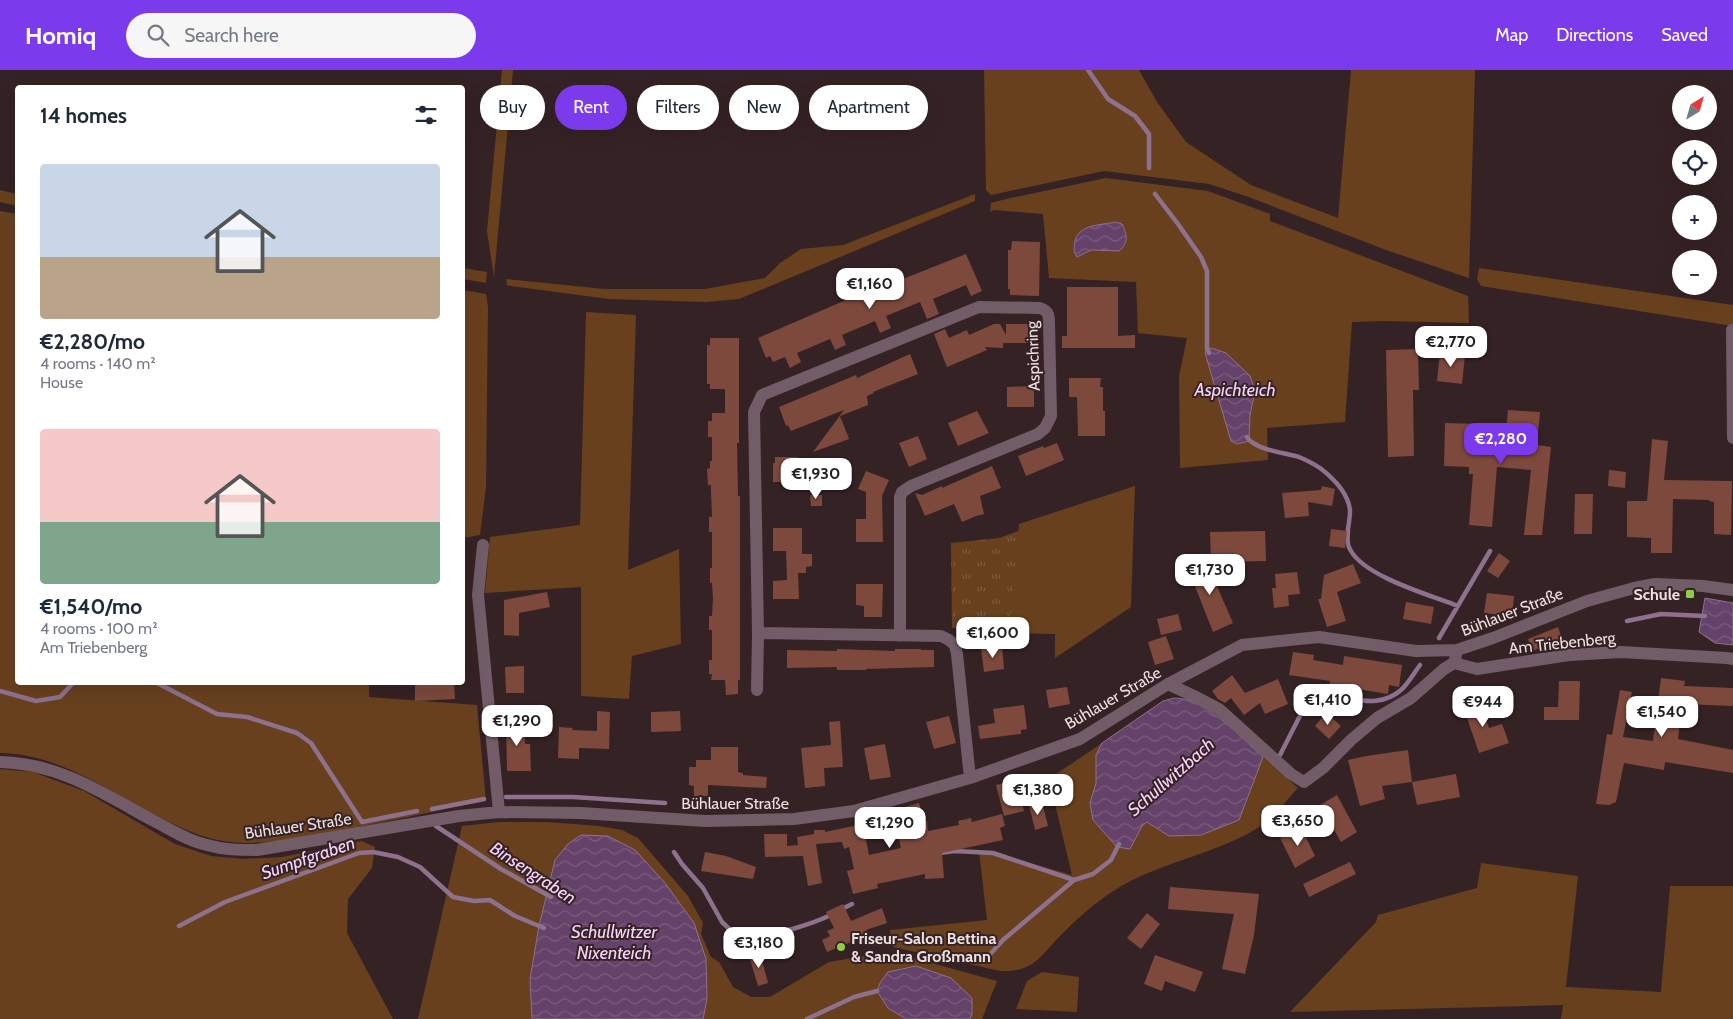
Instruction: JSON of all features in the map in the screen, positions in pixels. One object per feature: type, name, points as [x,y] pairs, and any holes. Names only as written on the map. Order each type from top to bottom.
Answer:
[{"type":"street","name":"Aspichring","points":[[757,690],[758,633],[754,412],[762,395],[979,307],[1040,308],[1046,310],[1050,322],[1051,416],[1045,428],[1038,434],[910,486],[902,492],[900,497],[900,636]]},
{"type":"street","points":[[1732,330],[1733,438]]},
{"type":"street","points":[[483,545],[478,595],[499,812]]},
{"type":"street","name":"Bühlauer Straße","points":[[0,762],[39,766],[61,773],[84,782],[183,837],[206,845],[234,850],[257,850],[459,816],[499,812],[581,813],[705,821],[794,819],[854,811],[970,778],[1080,739],[1168,684],[1242,645],[1319,637],[1416,651],[1457,650],[1587,601],[1634,588],[1655,584],[1703,586],[1733,590]]},
{"type":"street","points":[[758,633],[941,636],[949,640],[955,645],[957,654],[970,778]]},
{"type":"street","points":[[1168,684],[1219,709],[1291,774],[1304,782],[1323,768],[1351,740],[1377,718],[1411,698],[1444,669],[1454,663],[1457,650]]},
{"type":"street","name":"Am Triebenberg","points":[[1454,663],[1477,669],[1568,656],[1621,652],[1733,659]]},
{"type":"green space","points":[[502,70],[513,70],[512,85],[501,85]]},
{"type":"green space","points":[[984,70],[1139,70],[1157,102],[1186,142],[1251,185],[1338,218],[1351,70],[1475,70],[1469,278],[1386,250],[1246,196],[1209,184],[1104,171],[991,195],[986,190]]},
{"type":"green space","points":[[496,130],[507,130],[494,277],[487,231]]},
{"type":"green space","points":[[1106,178],[1208,191],[1270,214],[1270,221],[1468,296],[1469,323],[1352,322],[1345,422],[1267,428],[1268,460],[1180,468],[1179,376],[1187,338],[1138,333],[1136,282],[1049,278],[1043,214],[994,210],[990,212],[991,203]]},
{"type":"green space","points":[[0,190],[15,194],[15,206],[0,202]]},
{"type":"green space","points":[[975,194],[975,201],[739,299],[706,302],[609,299],[507,285],[506,279],[604,289],[705,289],[765,278],[780,263],[801,249],[843,245]]},
{"type":"green space","points":[[0,211],[15,214],[15,685],[369,685],[369,697],[477,705],[486,801],[300,837],[270,842],[239,843],[209,838],[183,828],[81,775],[55,764],[28,756],[0,753]]},
{"type":"green space","points":[[465,268],[487,272],[486,283],[465,279]]},
{"type":"green space","points":[[1479,268],[1733,305],[1733,326],[1481,286],[1477,279]]},
{"type":"green space","points":[[465,290],[486,294],[488,307],[486,487],[480,535],[465,538]]},
{"type":"green space","points":[[586,312],[636,315],[628,570],[679,549],[681,644],[632,656],[629,699],[581,696],[581,587],[485,593],[490,537],[580,525]]},
{"type":"green space","points":[[1135,486],[1131,607],[1055,658],[1055,634],[1009,633],[1019,524]]},
{"type":"green space","points":[[1019,531],[1010,624],[952,628],[951,543],[999,538]]},
{"type":"green space","points":[[1102,743],[1096,755],[1096,783],[1090,803],[1130,848],[1142,826],[1147,821],[1152,824],[1254,779],[1263,757],[1298,788],[1278,812],[1264,824],[1247,834],[1151,872],[1107,895],[1079,918],[1040,958],[1023,968],[1000,971],[893,947],[890,930],[987,920],[979,851],[991,852],[1072,875],[1049,779]]},
{"type":"green space","points":[[0,769],[33,772],[84,791],[175,844],[211,856],[244,859],[282,857],[362,841],[375,847],[372,868],[348,899],[347,933],[393,1019],[0,1019]]},
{"type":"green space","points":[[499,822],[547,822],[599,826],[622,830],[638,838],[688,896],[703,923],[701,934],[711,957],[719,962],[733,987],[751,997],[770,997],[829,962],[869,955],[906,956],[997,981],[982,1019],[970,1019],[972,1014],[906,1019],[703,1019],[707,999],[555,861],[539,926],[530,979],[532,1019],[418,1019],[462,826]]},
{"type":"green space","points":[[1481,863],[1578,876],[1566,987],[1661,992],[1670,886],[1733,886],[1733,1019],[1561,1019],[1563,1005],[1290,1012],[1376,922],[1378,915],[1477,888]]},
{"type":"green space","points":[[1042,972],[1079,977],[1077,1012],[1016,1009],[1027,981]]},
{"type":"water","points":[[1116,222],[1122,224],[1126,235],[1126,242],[1119,251],[1091,250],[1077,257],[1074,251],[1075,241],[1081,231],[1092,226]]},
{"type":"water","name":"Aspichteich","points":[[1211,348],[1226,353],[1250,376],[1255,391],[1250,415],[1249,441],[1237,444],[1231,441],[1205,353],[1207,349]]},
{"type":"water","points":[[1705,598],[1733,603],[1733,645],[1715,643],[1699,632]]},
{"type":"water","points":[[1174,698],[1198,704],[1210,711],[1263,757],[1239,820],[1201,835],[1169,836],[1147,822],[1142,826],[1130,849],[1117,847],[1093,820],[1090,803],[1096,783],[1096,755],[1102,743],[1163,701]]},
{"type":"water","name":"Schullwitzer Nixenteich","points":[[581,835],[608,836],[635,850],[665,883],[694,923],[706,959],[707,999],[703,1019],[532,1019],[530,979],[539,926],[555,860],[568,844]]},
{"type":"water","points":[[916,966],[951,978],[972,998],[972,1014],[970,1019],[906,1019],[888,1008],[877,991],[880,983],[888,972]]},
{"type":"building","points":[[1012,241],[1040,242],[1039,296],[1010,295],[1010,289],[1008,289],[1008,250],[1011,250]]},
{"type":"building","points":[[966,254],[982,291],[971,296],[966,285],[933,299],[939,314],[927,319],[920,302],[886,316],[891,328],[880,333],[875,321],[842,335],[846,345],[835,350],[830,339],[797,353],[801,362],[790,368],[785,357],[773,362],[770,356],[766,358],[758,338],[874,288],[875,290]]},
{"type":"building","points":[[1067,287],[1118,287],[1118,336],[1135,335],[1135,348],[1062,348],[1062,336],[1067,336]]},
{"type":"building","points":[[994,324],[1000,324],[1006,335],[1006,324],[1028,324],[1028,343],[1003,343],[1003,348],[985,347],[987,350],[947,367],[934,334],[945,329],[949,338],[967,330],[969,335]]},
{"type":"building","points":[[710,338],[739,338],[739,443],[737,443],[738,496],[740,496],[740,680],[738,680],[738,694],[726,695],[725,680],[711,680],[712,674],[709,674],[709,660],[712,660],[712,630],[709,630],[709,616],[712,616],[713,598],[712,583],[710,583],[712,532],[709,532],[709,517],[712,517],[711,485],[708,485],[707,469],[710,468],[710,461],[712,461],[712,437],[708,437],[708,421],[712,421],[712,413],[725,413],[725,389],[710,389],[710,384],[707,384],[707,345],[710,345]]},
{"type":"building","points":[[1418,349],[1419,390],[1413,390],[1414,456],[1388,457],[1386,350]]},
{"type":"building","points":[[1440,352],[1465,355],[1462,384],[1437,381]]},
{"type":"building","points":[[910,354],[918,374],[873,392],[867,396],[868,405],[840,416],[849,439],[813,452],[844,410],[791,431],[788,425],[786,426],[779,407],[856,375],[857,378]]},
{"type":"building","points":[[1069,378],[1101,378],[1100,387],[1103,387],[1103,411],[1105,411],[1105,436],[1078,436],[1077,397],[1069,397]]},
{"type":"building","points":[[1034,386],[1034,407],[1007,407],[1007,387]]},
{"type":"building","points":[[1508,410],[1540,412],[1537,445],[1551,447],[1542,535],[1524,535],[1531,470],[1497,467],[1492,527],[1469,525],[1473,474],[1469,474],[1469,467],[1444,466],[1445,423],[1481,424],[1481,440],[1505,442]]},
{"type":"building","points":[[977,411],[989,433],[958,446],[948,423]]},
{"type":"building","points":[[918,436],[927,459],[909,467],[899,443]]},
{"type":"building","points":[[1652,439],[1668,441],[1664,480],[1732,481],[1731,535],[1714,534],[1714,502],[1709,500],[1673,499],[1672,553],[1651,553],[1651,538],[1627,537],[1627,501],[1647,501]]},
{"type":"building","points":[[1057,443],[1064,460],[1026,476],[1018,456],[1043,446],[1044,448]]},
{"type":"building","points":[[775,457],[798,457],[798,482],[773,482],[773,463],[775,463]]},
{"type":"building","points":[[992,466],[1001,488],[980,496],[984,514],[962,522],[954,504],[925,516],[915,493],[922,495],[942,486],[942,488]]},
{"type":"building","points":[[1609,470],[1626,472],[1625,488],[1608,486]]},
{"type":"building","points":[[866,471],[889,480],[882,496],[883,542],[856,542],[856,519],[866,519],[866,492],[858,489]]},
{"type":"building","points":[[1322,486],[1335,489],[1332,506],[1308,502],[1309,516],[1285,518],[1282,493],[1321,490]]},
{"type":"building","points":[[1575,494],[1593,494],[1592,534],[1574,534]]},
{"type":"building","points":[[810,495],[822,495],[822,506],[811,506]]},
{"type":"building","points":[[773,528],[802,528],[802,554],[812,554],[812,566],[806,567],[806,573],[798,573],[799,599],[773,599],[773,581],[787,580],[786,551],[773,551]]},
{"type":"building","points":[[1331,529],[1347,531],[1345,548],[1329,546]]},
{"type":"building","points":[[1265,531],[1266,561],[1211,562],[1210,532]]},
{"type":"building","points":[[1499,553],[1510,561],[1498,578],[1487,571]]},
{"type":"building","points":[[1205,559],[1233,623],[1213,632],[1187,566]]},
{"type":"building","points":[[1353,564],[1361,583],[1337,592],[1346,621],[1327,627],[1318,599],[1321,599],[1324,575]]},
{"type":"building","points":[[1297,572],[1300,594],[1288,595],[1289,606],[1274,608],[1272,588],[1276,588],[1275,574]]},
{"type":"building","points":[[856,584],[883,584],[882,617],[864,617],[864,606],[856,605]]},
{"type":"building","points":[[547,592],[550,607],[519,613],[519,636],[504,635],[504,600]]},
{"type":"building","points":[[1487,593],[1514,596],[1512,616],[1484,613]]},
{"type":"building","points":[[1406,602],[1434,607],[1431,624],[1403,619]]},
{"type":"building","points":[[1178,614],[1182,630],[1161,635],[1157,619]]},
{"type":"building","points":[[1558,627],[1562,639],[1532,651],[1528,639]]},
{"type":"building","points":[[1166,636],[1174,659],[1155,665],[1148,642]]},
{"type":"building","points":[[1002,646],[1004,669],[984,672],[981,648]]},
{"type":"building","points":[[837,649],[934,650],[934,667],[866,670],[837,670],[837,667],[787,668],[787,650],[837,651]]},
{"type":"building","points":[[1293,652],[1314,655],[1313,660],[1343,665],[1344,656],[1402,665],[1399,687],[1389,685],[1388,694],[1352,688],[1352,691],[1329,688],[1330,681],[1289,675]]},
{"type":"building","points":[[524,666],[524,693],[506,693],[505,667]]},
{"type":"building","points":[[1232,675],[1245,693],[1278,679],[1288,704],[1265,714],[1260,703],[1244,715],[1231,698],[1225,703],[1218,699],[1212,691]]},
{"type":"building","points":[[1661,678],[1685,681],[1684,686],[1733,688],[1733,706],[1682,704],[1678,739],[1733,750],[1733,773],[1665,762],[1664,770],[1624,763],[1616,802],[1609,805],[1596,804],[1607,734],[1612,735],[1620,690],[1632,692],[1623,737],[1653,741]]},
{"type":"building","points":[[1559,681],[1580,681],[1579,720],[1544,720],[1544,707],[1558,707]]},
{"type":"building","points":[[415,685],[454,685],[455,699],[415,701]]},
{"type":"building","points":[[1067,687],[1070,704],[1049,708],[1046,690]]},
{"type":"building","points":[[1478,697],[1489,728],[1502,724],[1509,743],[1479,753],[1462,703]]},
{"type":"building","points":[[1024,705],[1027,729],[1021,730],[1021,734],[980,739],[978,726],[995,723],[993,709]]},
{"type":"building","points":[[597,711],[610,712],[609,749],[579,748],[579,759],[558,758],[559,727],[573,728],[572,730],[597,731]]},
{"type":"building","points":[[680,711],[681,731],[651,732],[651,712]]},
{"type":"building","points":[[1326,713],[1341,726],[1329,739],[1315,726]]},
{"type":"building","points":[[949,716],[956,743],[934,749],[926,722]]},
{"type":"building","points":[[523,718],[525,744],[530,744],[531,771],[507,771],[506,719]]},
{"type":"building","points":[[840,721],[843,767],[824,768],[825,786],[805,788],[801,748],[831,745],[829,722]]},
{"type":"building","points":[[885,744],[891,777],[870,780],[864,748]]},
{"type":"building","points":[[711,747],[738,747],[738,772],[743,773],[743,775],[767,777],[766,788],[708,785],[708,796],[694,796],[694,786],[689,785],[689,767],[696,767],[696,760],[711,760]]},
{"type":"building","points":[[1408,750],[1412,782],[1382,786],[1385,799],[1360,806],[1348,760]]},
{"type":"building","points":[[1456,774],[1460,797],[1417,805],[1412,782]]},
{"type":"building","points":[[1016,780],[1024,811],[1004,816],[996,785]]},
{"type":"building","points":[[1337,795],[1357,832],[1341,842],[1320,805]]},
{"type":"building","points":[[1042,802],[1048,826],[1035,830],[1029,805]]},
{"type":"building","points":[[919,803],[925,822],[927,821],[928,831],[959,825],[958,821],[971,818],[972,822],[1002,814],[1005,826],[1000,828],[1003,840],[942,853],[944,878],[925,879],[925,874],[877,884],[878,888],[853,894],[847,871],[854,869],[849,847],[844,849],[842,842],[816,844],[822,883],[808,886],[803,856],[765,857],[764,834],[787,834],[787,846],[798,845],[797,837],[814,834],[814,830],[825,830],[825,832],[863,824],[869,855],[901,848],[898,834],[901,833],[894,810]]},
{"type":"building","points":[[1301,827],[1315,856],[1295,868],[1280,838]]},
{"type":"building","points":[[705,852],[726,856],[756,867],[753,879],[701,871]]},
{"type":"building","points":[[1350,862],[1356,874],[1309,897],[1303,884]]},
{"type":"building","points":[[1170,887],[1259,894],[1254,935],[1245,974],[1222,969],[1234,914],[1168,909]]},
{"type":"building","points":[[843,904],[851,921],[882,908],[887,923],[866,930],[868,935],[827,952],[822,940],[830,936],[827,931],[834,928],[826,912]]},
{"type":"building","points":[[1147,913],[1160,924],[1141,949],[1127,938]]},
{"type":"building","points":[[760,953],[768,983],[758,986],[749,956]]},
{"type":"building","points":[[1155,955],[1203,972],[1195,992],[1165,981],[1162,991],[1144,984]]},
{"type":"waterway","points":[[1088,70],[1108,99],[1135,116],[1149,134],[1149,168]]},
{"type":"waterway","points":[[1155,194],[1201,257],[1207,271],[1207,349],[1209,353]]},
{"type":"waterway","points":[[1247,437],[1264,448],[1299,457],[1320,468],[1335,481],[1349,504],[1349,548],[1370,569],[1416,591],[1458,606]]},
{"type":"waterway","name":"Schullwitzbach","points":[[1439,638],[1490,551]]},
{"type":"waterway","name":"Schullwitzbach","points":[[1627,621],[1661,614],[1705,616]]},
{"type":"waterway","name":"Schullwitzbach","points":[[1280,755],[1305,706],[1316,700],[1327,698],[1377,701],[1389,697],[1404,688],[1420,665]]},
{"type":"waterway","name":"Binsengraben","points":[[0,691],[36,701],[60,697],[71,685]]},
{"type":"waterway","name":"Binsengraben","points":[[161,685],[217,714],[247,717],[297,733],[311,743],[362,822],[417,811]]},
{"type":"waterway","points":[[506,797],[573,797],[665,803]]},
{"type":"waterway","points":[[432,809],[484,799]]},
{"type":"waterway","name":"Binsengraben","points":[[436,826],[501,869],[551,897]]},
{"type":"waterway","name":"Schullwitzbach","points":[[939,853],[955,851],[993,853],[1074,880],[1093,874],[1111,860],[1119,844]]},
{"type":"waterway","name":"Sumpfgraben","points":[[179,926],[225,902],[359,853],[373,852],[398,857],[420,867],[453,897],[474,901],[490,900],[515,916],[544,928]]},
{"type":"waterway","points":[[674,852],[703,888],[722,922],[742,941]]},
{"type":"waterway","points":[[983,962],[1003,940],[1074,880]]},
{"type":"waterway","name":"Schullwitzbach","points":[[840,910],[852,904]]},
{"type":"waterway","name":"Schullwitzbach","points":[[727,945],[794,928],[833,914]]},
{"type":"waterway","points":[[807,1019],[854,997],[877,991]]},
{"type":"place","name":"Schule","points":[[1690,594]]},
{"type":"place","name":"Friseur-Salon Bettina & Sandra Großmann","points":[[841,947]]}]
